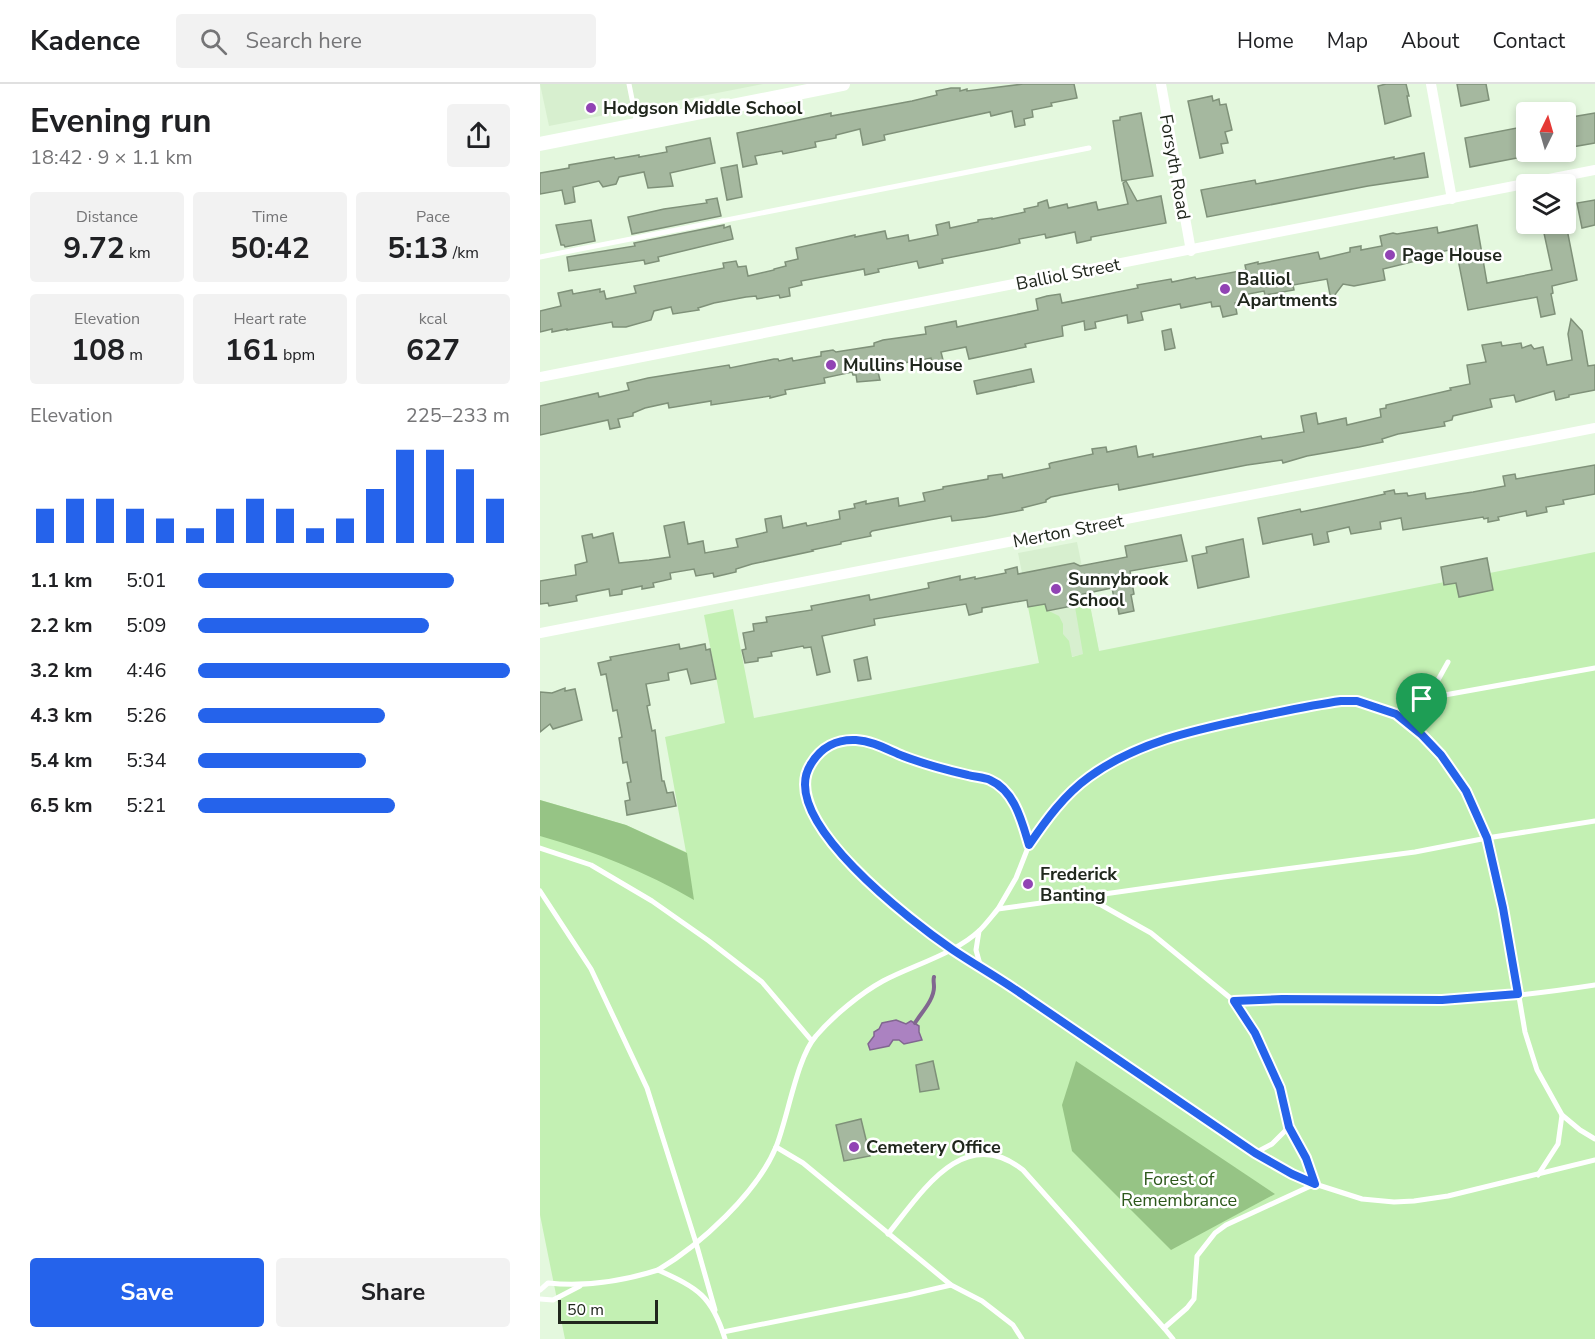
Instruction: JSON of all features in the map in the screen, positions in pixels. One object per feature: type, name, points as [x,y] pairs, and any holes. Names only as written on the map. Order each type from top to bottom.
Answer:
[{"type":"street","points":[[540,144],[843,84]]},
{"type":"street","name":"Forsyth Road","points":[[1161,84],[1191,251]]},
{"type":"street","points":[[1431,84],[1452,200]]},
{"type":"street","name":"Balliol Street","points":[[540,377],[1452,200],[1488,190],[1595,170]]},
{"type":"street","name":"Merton Street","points":[[540,633],[1595,428]]},
{"type":"lane","points":[[629,84],[637,125]]},
{"type":"lane","points":[[540,257],[1089,148]]},
{"type":"lane","points":[[1428,698],[1448,662]]},
{"type":"lane","points":[[1396,714],[1428,698],[1595,668]]},
{"type":"lane","points":[[540,1290],[548,1283],[581,1285],[658,1270],[679,1258],[696,1243],[736,1205],[760,1178],[776,1147],[804,1058],[812,1041],[858,998],[881,982],[951,948],[979,931],[998,909],[1016,878],[1029,845],[1051,813],[1088,777],[1120,758],[1161,740],[1199,729],[1341,701],[1357,701],[1396,714],[1422,735],[1441,755],[1466,791],[1487,838],[1503,908],[1525,1032],[1537,1070],[1562,1114],[1580,1130],[1595,1138]]},
{"type":"lane","points":[[1029,845],[1014,803],[991,780],[926,764],[860,740],[844,740],[834,743],[825,748],[809,765],[805,778],[805,792],[811,812],[854,868],[879,892],[951,948],[1255,1153],[1292,1174],[1362,1199],[1404,1202],[1448,1196],[1595,1160]]},
{"type":"lane","points":[[998,909],[1415,852],[1595,821]]},
{"type":"lane","points":[[540,848],[600,870],[652,901],[709,941],[762,982],[812,1041]]},
{"type":"lane","points":[[540,891],[591,969],[647,1088],[725,1339]]},
{"type":"lane","points":[[1087,897],[1151,933],[1234,1001],[1255,1033],[1280,1088],[1289,1127],[1306,1158],[1315,1184]]},
{"type":"lane","points":[[979,931],[976,950],[981,968]]},
{"type":"lane","points":[[1234,1001],[1442,1000],[1595,985]]},
{"type":"lane","points":[[1538,1175],[1558,1144],[1562,1114]]},
{"type":"lane","points":[[1255,1153],[1272,1144],[1289,1127]]},
{"type":"lane","points":[[776,1147],[803,1163],[951,1285],[990,1307],[1013,1325],[1022,1339]]},
{"type":"lane","points":[[888,1234],[925,1189],[948,1166],[963,1157],[982,1153],[1002,1156],[1023,1170],[1173,1339]]},
{"type":"lane","points":[[1164,1328],[1194,1299],[1197,1257],[1215,1233],[1226,1225],[1315,1184]]},
{"type":"lane","points":[[658,1270],[686,1283],[702,1295],[715,1310]]},
{"type":"lane","points":[[540,1299],[553,1300],[581,1285]]},
{"type":"lane","points":[[723,1332],[951,1285]]},
{"type":"shaded area","name":"Hodgson Middle School","points":[[540,84],[763,84],[549,126]]},
{"type":"shaded area","name":"Sunnybrook School","points":[[1077,542],[1099,651],[1040,663],[1018,553]]},
{"type":"shaded area","points":[[896,1020],[906,1024],[911,1021],[919,1026],[922,1040],[904,1044],[899,1040],[893,1040],[889,1046],[870,1050],[868,1044],[874,1032],[882,1023]]},
{"type":"green space","points":[[1595,552],[1595,1339],[565,1339],[540,1215],[540,800],[626,825],[686,852],[665,737],[725,723],[704,615],[733,609],[754,718],[1039,663],[1028,607],[1045,604],[1047,610],[1059,616],[1063,624],[1063,634],[1069,641],[1072,657],[1083,654],[1075,607],[1090,605],[1099,651]]},
{"type":"green space","points":[[540,800],[626,825],[687,853],[694,900],[619,863],[540,836]]},
{"type":"green space","name":"Forest of Remembrance","points":[[1076,1061],[1275,1194],[1171,1250],[1072,1151],[1062,1105]]},
{"type":"building","points":[[1023,84],[1074,84],[1077,98],[1051,103],[1052,106],[1032,110],[1033,117],[1024,119],[1025,125],[1015,127],[1012,111],[991,116],[990,112],[884,135],[885,140],[863,145],[860,129],[836,135],[836,138],[815,142],[816,147],[783,154],[782,151],[755,156],[757,164],[743,167],[737,133],[831,113],[831,116],[912,101],[937,95],[936,91],[951,88],[960,88],[960,91],[967,89],[967,91]]},
{"type":"building","points":[[1406,84],[1411,116],[1385,124],[1378,86]]},
{"type":"building","points":[[1457,84],[1486,84],[1489,100],[1461,106]]},
{"type":"building","points":[[1212,96],[1213,101],[1219,99],[1220,105],[1226,104],[1232,130],[1225,132],[1228,143],[1221,144],[1223,153],[1200,158],[1188,101]]},
{"type":"building","points":[[1141,113],[1153,176],[1122,181],[1113,121],[1120,120],[1120,117]]},
{"type":"building","points":[[1595,113],[1595,143],[1576,146],[1576,116]]},
{"type":"building","points":[[1516,128],[1516,158],[1470,167],[1465,138]]},
{"type":"building","points":[[710,138],[715,163],[670,173],[673,186],[648,188],[644,172],[619,177],[616,184],[603,187],[599,181],[573,187],[575,202],[565,204],[562,190],[540,194],[540,173],[614,157],[615,159],[639,155],[639,157],[667,152],[666,147]]},
{"type":"building","points":[[1424,153],[1428,177],[1368,186],[1207,217],[1201,190],[1255,180],[1256,184]]},
{"type":"building","points":[[737,165],[742,197],[727,200],[721,168]]},
{"type":"building","points":[[1126,181],[1137,201],[1161,196],[1166,223],[1091,237],[1091,240],[1077,243],[1075,232],[1046,238],[1045,234],[1019,239],[1020,243],[942,259],[943,263],[919,268],[917,261],[878,269],[879,272],[865,275],[864,269],[801,281],[802,285],[789,288],[790,296],[780,298],[779,295],[757,299],[756,296],[746,297],[714,303],[698,308],[699,310],[673,314],[671,307],[654,311],[651,320],[626,327],[613,327],[612,322],[540,332],[540,311],[561,306],[558,293],[572,290],[573,294],[600,289],[600,292],[604,291],[606,299],[636,293],[634,286],[724,268],[723,263],[736,261],[738,267],[746,266],[748,276],[786,266],[785,262],[798,259],[796,248],[885,231],[887,239],[908,235],[909,241],[938,235],[936,225],[949,222],[950,228],[978,222],[978,220],[1025,212],[1024,209],[1038,206],[1038,203],[1047,200],[1049,208],[1067,204],[1068,208],[1096,202],[1098,210],[1128,204],[1123,183]]},
{"type":"building","points":[[717,198],[721,216],[632,234],[628,217],[707,203],[706,200]]},
{"type":"building","points":[[1595,200],[1595,225],[1582,228],[1577,203]]},
{"type":"building","points":[[591,220],[595,241],[565,247],[561,245],[556,225]]},
{"type":"building","points":[[724,225],[724,228],[730,226],[733,239],[658,257],[659,261],[645,264],[644,260],[569,271],[567,257],[635,246],[634,243]]},
{"type":"building","points":[[1477,225],[1487,283],[1552,270],[1544,234],[1568,234],[1577,280],[1552,286],[1553,293],[1551,294],[1555,314],[1541,317],[1537,297],[1468,310],[1456,249],[1427,254],[1428,258],[1383,269],[1385,280],[1354,286],[1343,284],[1331,300],[1327,279],[1293,285],[1294,290],[1265,295],[1264,291],[1243,295],[1245,302],[1235,303],[1237,314],[1223,317],[1220,306],[1212,307],[1211,302],[1181,308],[1180,304],[1141,312],[1143,320],[1128,323],[1127,315],[1095,322],[1096,328],[1085,330],[1084,321],[1062,326],[1063,336],[1025,344],[1026,347],[969,359],[966,347],[941,352],[943,360],[932,362],[931,358],[898,364],[898,368],[878,372],[880,380],[857,382],[856,375],[852,372],[824,378],[825,383],[785,390],[786,394],[770,398],[770,396],[711,405],[711,401],[669,408],[668,403],[645,408],[633,413],[633,416],[618,419],[620,427],[610,429],[608,420],[540,435],[540,406],[598,393],[599,397],[629,390],[627,383],[648,378],[729,365],[730,368],[774,359],[779,361],[792,358],[793,361],[821,356],[821,352],[874,346],[874,343],[883,340],[926,334],[925,327],[956,321],[957,327],[1038,310],[1036,299],[1047,296],[1060,294],[1062,303],[1138,288],[1137,285],[1171,279],[1172,282],[1195,277],[1196,279],[1246,270],[1245,265],[1258,262],[1258,264],[1318,252],[1320,259],[1350,252],[1350,248],[1361,246],[1361,250],[1382,246],[1380,236],[1393,233],[1437,227],[1438,233]]},
{"type":"building","points":[[1571,319],[1582,331],[1588,366],[1595,365],[1595,390],[1556,400],[1554,391],[1516,402],[1514,395],[1490,399],[1492,407],[1453,416],[1452,420],[1444,422],[1445,426],[1398,434],[1382,439],[1383,442],[1307,456],[1283,463],[1282,460],[1247,465],[1119,490],[1118,484],[1096,488],[1051,497],[1046,502],[1022,508],[1023,510],[985,517],[952,521],[951,516],[929,520],[872,531],[871,536],[752,564],[736,569],[736,572],[714,577],[713,573],[696,576],[694,569],[670,573],[671,579],[653,583],[654,587],[642,589],[642,586],[622,590],[622,594],[610,596],[609,589],[578,595],[576,596],[577,601],[549,606],[548,603],[540,604],[540,581],[576,575],[575,565],[587,562],[582,536],[592,534],[593,538],[613,533],[619,563],[649,560],[670,557],[664,526],[684,522],[688,544],[703,541],[705,553],[738,547],[736,539],[767,532],[765,519],[781,516],[783,528],[806,523],[807,526],[840,519],[839,511],[855,508],[854,504],[866,501],[866,504],[898,498],[899,506],[925,501],[923,493],[988,479],[988,476],[1002,474],[1003,478],[1050,468],[1051,463],[1093,454],[1092,449],[1106,447],[1107,452],[1136,446],[1138,457],[1153,454],[1153,457],[1261,436],[1262,439],[1304,432],[1301,416],[1316,413],[1318,424],[1346,418],[1347,425],[1381,417],[1380,409],[1386,408],[1386,405],[1470,384],[1467,365],[1486,362],[1482,345],[1501,342],[1502,346],[1521,343],[1522,348],[1531,345],[1534,349],[1543,347],[1547,365],[1572,360],[1568,334]]},
{"type":"building","points":[[1171,329],[1175,348],[1165,350],[1162,331]]},
{"type":"building","points":[[1031,369],[1034,382],[977,394],[974,381]]},
{"type":"building","points":[[1595,465],[1595,494],[1563,500],[1564,504],[1546,507],[1547,512],[1527,516],[1526,511],[1498,517],[1499,520],[1488,522],[1488,518],[1483,517],[1403,530],[1401,518],[1380,522],[1381,529],[1351,534],[1349,527],[1327,532],[1329,542],[1314,545],[1312,534],[1263,544],[1258,518],[1300,509],[1301,512],[1385,494],[1384,492],[1394,490],[1395,494],[1407,493],[1408,496],[1425,493],[1426,499],[1473,492],[1505,486],[1503,476],[1515,474],[1516,479]]},
{"type":"building","points":[[1181,535],[1187,561],[1130,571],[1134,611],[1119,614],[1112,588],[1083,594],[1085,601],[1047,611],[1045,604],[1028,607],[1027,600],[982,608],[982,612],[969,615],[966,604],[874,619],[875,625],[822,636],[830,672],[817,675],[811,647],[804,648],[803,646],[771,652],[772,656],[745,663],[742,650],[746,649],[743,633],[754,631],[753,624],[767,622],[766,617],[812,610],[811,606],[869,595],[870,600],[929,588],[928,583],[960,576],[960,580],[975,577],[975,579],[1006,573],[1005,570],[1017,567],[1018,574],[1074,563],[1080,566],[1127,557],[1125,546]]},
{"type":"building","points":[[1243,539],[1249,577],[1198,588],[1192,556],[1207,553],[1206,547]]},
{"type":"building","points":[[1487,558],[1493,590],[1459,597],[1456,583],[1444,585],[1441,567]]},
{"type":"building","points":[[679,644],[680,649],[705,644],[706,650],[710,649],[716,679],[691,684],[687,669],[668,673],[669,680],[646,684],[650,705],[647,706],[652,731],[655,730],[662,781],[664,781],[667,793],[673,792],[676,806],[627,815],[625,801],[630,800],[627,783],[631,782],[627,762],[623,763],[619,738],[622,737],[617,710],[613,711],[606,674],[601,675],[598,663],[611,660],[610,657]]},
{"type":"building","points":[[867,657],[871,679],[858,681],[854,660]]},
{"type":"building","points":[[565,688],[565,691],[575,689],[582,720],[553,729],[550,724],[540,732],[540,692],[552,693]]},
{"type":"building","points":[[933,1061],[939,1089],[920,1092],[916,1065]]},
{"type":"building","name":"Cemetery Office","points":[[861,1119],[870,1156],[844,1161],[836,1125]]},
{"type":"waterway","points":[[915,1023],[932,997],[934,977]]},
{"type":"place","name":"Hodgson Middle School","points":[[591,108]]},
{"type":"place","name":"Page House","points":[[1390,255]]},
{"type":"place","name":"Balliol Apartments","points":[[1225,289]]},
{"type":"place","name":"Mullins House","points":[[831,365]]},
{"type":"place","name":"Sunnybrook School","points":[[1056,589]]},
{"type":"place","name":"Frederick Banting","points":[[1028,884]]},
{"type":"place","name":"Cemetery Office","points":[[854,1147]]},
{"type":"route","points":[[1357,701],[1396,714],[1422,735],[1441,755],[1466,791],[1487,838],[1503,908],[1518,994],[1442,1000],[1234,1001],[1255,1033],[1280,1088],[1289,1127],[1306,1158],[1315,1184],[1255,1153],[951,948],[879,892],[854,868],[820,826],[811,812],[805,792],[805,778],[809,765],[817,755],[834,743],[844,740],[860,740],[926,764],[991,780],[1014,803],[1029,845],[1051,813],[1088,777],[1120,758],[1161,740],[1199,729],[1317,704],[1357,701]]}]
